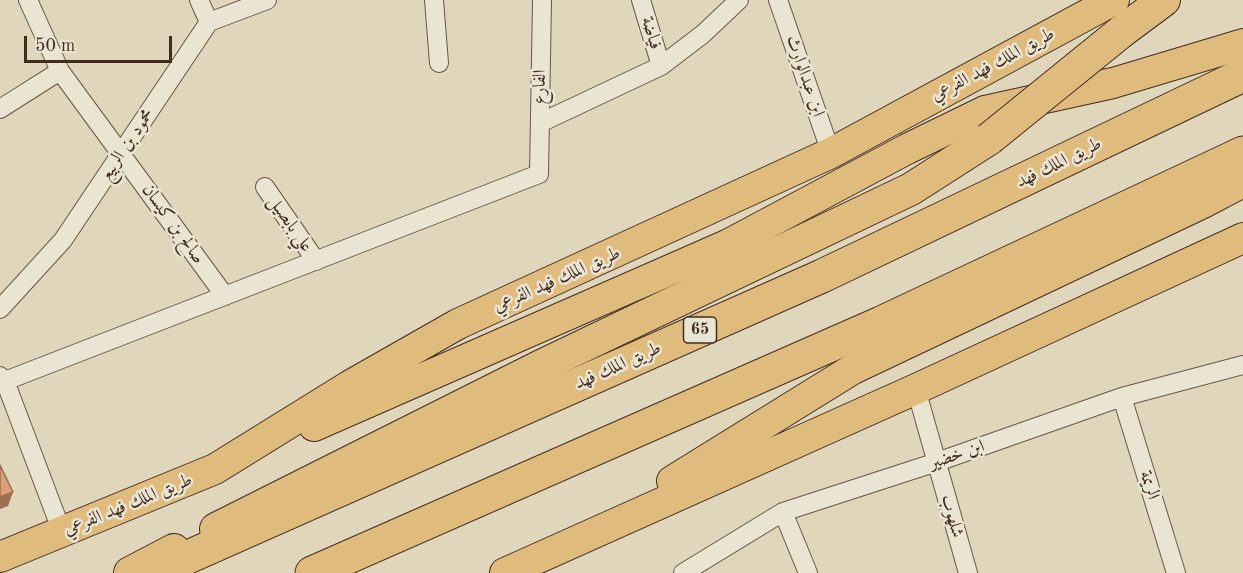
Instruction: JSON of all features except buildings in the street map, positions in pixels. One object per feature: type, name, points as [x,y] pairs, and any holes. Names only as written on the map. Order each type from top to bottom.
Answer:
[{"type":"highway","points":[[130,573],[541,366],[911,189],[989,139],[1164,0]]},
{"type":"highway","name":"طريق الملك فهد","points":[[152,573],[822,276],[1243,75]]},
{"type":"highway","points":[[312,573],[881,323],[1243,153]]},
{"type":"main road","name":"طريق الملك فهد الفرعي","points":[[0,557],[215,469],[349,386],[458,324],[831,153],[1114,0]]},
{"type":"main road","points":[[215,469],[727,245],[985,111],[1113,83],[1243,44]]},
{"type":"main road","points":[[578,540],[853,369],[1243,182]]},
{"type":"main road","points":[[505,573],[916,389],[1243,238]]},
{"type":"street","name":"صالح بن كيسان","points":[[28,0],[60,71],[225,296]]},
{"type":"street","points":[[199,0],[209,22],[267,0]]},
{"type":"street","points":[[434,0],[439,63]]},
{"type":"street","name":"الفارع","points":[[316,261],[540,174],[542,0]]},
{"type":"street","name":"فياضة","points":[[641,0],[661,66]]},
{"type":"street","points":[[540,123],[661,66],[703,34],[739,0]]},
{"type":"street","name":"ابن عبدالوارث","points":[[778,0],[831,153]]},
{"type":"street","name":"محمود بن الربيع","points":[[0,309],[63,240],[209,22]]},
{"type":"street","points":[[0,109],[60,71]]},
{"type":"street","name":"علي بابصيل","points":[[265,187],[316,261]]},
{"type":"street","points":[[62,532],[2,379],[316,261]]},
{"type":"street","name":"ابن خضير","points":[[683,573],[783,512],[937,462],[1122,397],[1243,365]]},
{"type":"street","name":"شلهوب","points":[[916,389],[968,573]]},
{"type":"street","name":"الريمة","points":[[1122,397],[1176,573]]},
{"type":"street","points":[[783,512],[808,573]]}]
